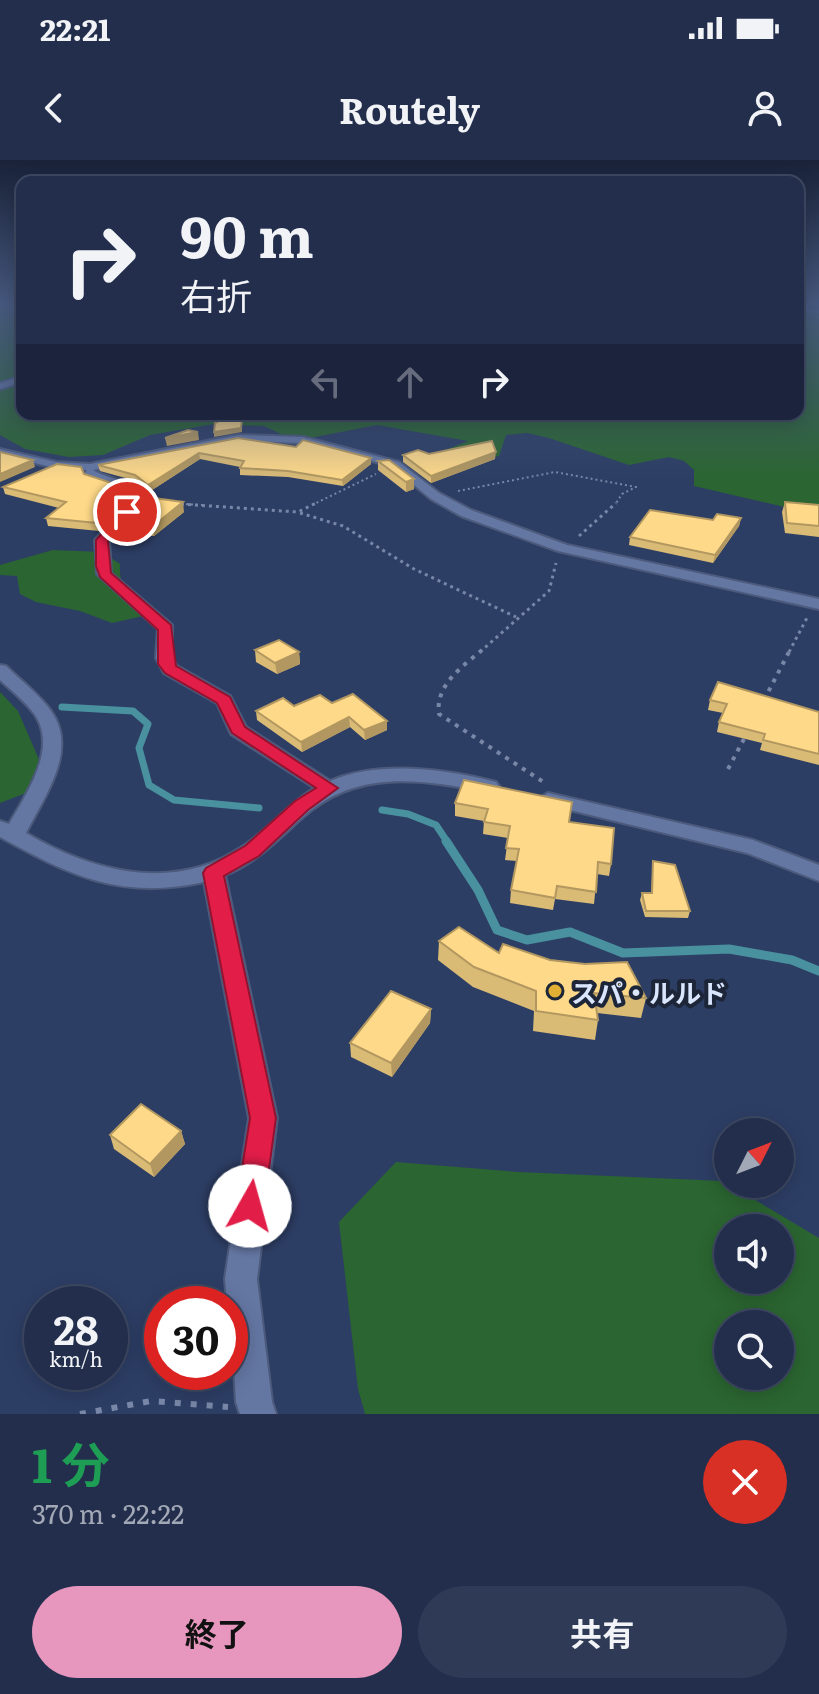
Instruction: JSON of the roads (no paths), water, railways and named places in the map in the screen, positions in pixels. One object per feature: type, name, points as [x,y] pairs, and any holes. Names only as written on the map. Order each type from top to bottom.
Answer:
[{"type":"street","points":[[0,452],[56,465],[90,467],[219,441],[255,437],[303,440],[395,464],[435,496],[493,525],[563,548],[815,603],[819,586]]},
{"type":"street","points":[[28,477],[56,465]]},
{"type":"street","points":[[90,467],[91,476],[138,490],[141,494],[102,540],[104,574],[166,628],[164,658],[170,669],[224,700],[238,730],[328,788]]},
{"type":"street","points":[[0,670],[45,716],[52,735],[49,767],[7,832],[55,859],[130,880],[180,880],[213,873],[252,851],[301,806],[328,788],[348,780],[370,778],[446,778],[521,792],[753,847],[819,873]]},
{"type":"street","points":[[213,873],[263,1118],[241,1279],[256,1408]]},
{"type":"waterway","points":[[62,707],[133,711],[148,724],[139,748],[149,785],[174,800],[259,808]]},
{"type":"waterway","points":[[382,810],[408,814],[436,825],[448,843]]},
{"type":"waterway","points":[[446,841],[478,890],[497,930],[527,940],[570,932],[623,953],[729,949],[792,960],[819,971]]},
{"type":"place","name":"スパ・ルルド","points":[[555,991]]}]
